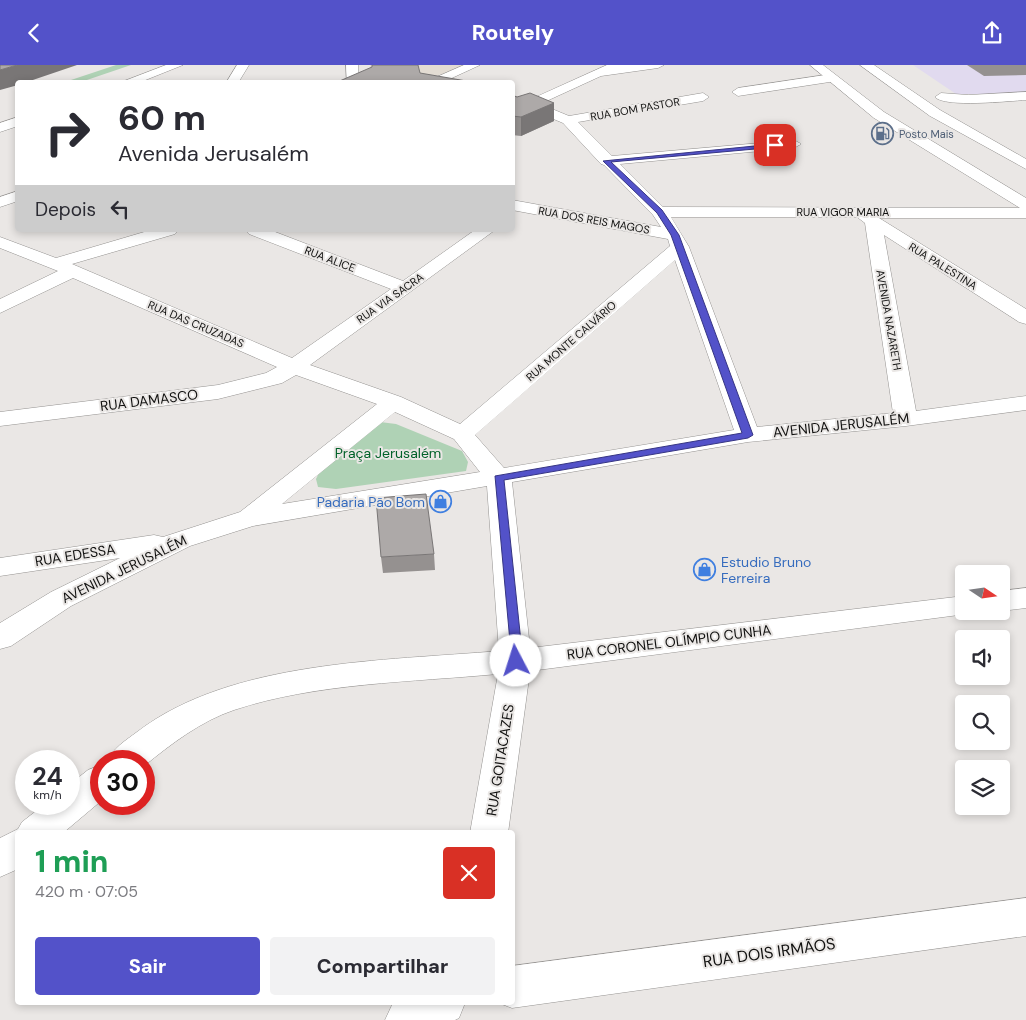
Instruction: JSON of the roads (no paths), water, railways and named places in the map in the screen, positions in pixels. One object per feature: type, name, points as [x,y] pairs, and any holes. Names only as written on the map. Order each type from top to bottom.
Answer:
[{"type":"street","points":[[134,80],[177,65]]},
{"type":"street","points":[[234,80],[243,65]]},
{"type":"street","points":[[352,65],[353,80]]},
{"type":"street","points":[[515,111],[616,65]]},
{"type":"street","points":[[599,73],[658,65]]},
{"type":"street","points":[[800,65],[824,72],[878,115],[1026,205]]},
{"type":"street","points":[[866,65],[924,105],[1026,165]]},
{"type":"street","points":[[437,80],[470,66]]},
{"type":"street","points":[[738,92],[824,72]]},
{"type":"street","points":[[846,89],[862,99],[883,104]]},
{"type":"street","points":[[959,108],[937,95],[968,99],[1025,98]]},
{"type":"street","name":"RUA BOM PASTOR","points":[[568,120],[703,97]]},
{"type":"street","points":[[897,105],[959,108],[1025,98]]},
{"type":"street","points":[[515,102],[528,104],[568,120],[606,161],[659,212],[678,241],[748,435]]},
{"type":"street","points":[[917,118],[967,150],[983,180]]},
{"type":"street","points":[[0,128],[15,122]]},
{"type":"street","points":[[0,138],[15,137]]},
{"type":"street","points":[[606,161],[794,144]]},
{"type":"street","points":[[0,202],[15,197]]},
{"type":"street","name":"RUA DOS REIS MAGOS","points":[[515,208],[678,241]]},
{"type":"street","name":"RUA VIGOR MARIA","points":[[659,212],[867,217],[1026,213]]},
{"type":"street","name":"RUA PALESTINA","points":[[867,217],[1026,318]]},
{"type":"street","name":"AVENIDA NAZARETH","points":[[867,217],[906,419]]},
{"type":"street","points":[[0,307],[63,268],[163,232]]},
{"type":"street","name":"RUA ALICE","points":[[260,232],[405,288]]},
{"type":"street","name":"RUA VIA SACRA","points":[[294,367],[483,232]]},
{"type":"street","name":"RUA MONTE CALVÁRIO","points":[[462,434],[678,241]]},
{"type":"street","name":"RUA DAS CRUZADAS","points":[[0,243],[294,367],[393,403],[462,434],[498,478]]},
{"type":"street","name":"RUA DAMASCO","points":[[0,419],[218,392],[274,379],[294,367]]},
{"type":"street","points":[[249,518],[393,403]]},
{"type":"street","name":"AVENIDA JERUSALÉM","points":[[0,638],[61,599],[180,540],[249,518],[748,435],[906,419],[1026,403]]},
{"type":"street","name":"RUA GOITACAZES","points":[[488,830],[516,661],[498,478]]},
{"type":"street","name":"RUA EDESSA","points":[[0,567],[180,540]]},
{"type":"street","points":[[1010,600],[1026,598]]},
{"type":"street","name":"RUA CORONEL OLÍMPIO CUNHA","points":[[139,750],[163,731],[225,700],[311,680],[516,661],[955,607]]},
{"type":"street","points":[[39,830],[90,789]]},
{"type":"street","points":[[0,860],[15,848]]},
{"type":"street","name":"RUA DOIS IRMÃOS","points":[[515,987],[1026,917]]},
{"type":"street","points":[[407,1020],[440,1005]]},
{"type":"place","name":"Posto Mais","points":[[883,134]]},
{"type":"place","name":"Padaria Pão Bom","points":[[441,502]]},
{"type":"place","name":"Estudio Bruno Ferreira","points":[[705,570]]},
{"type":"park label","name":"Praça Jerusalém","points":[[388,453]]}]
